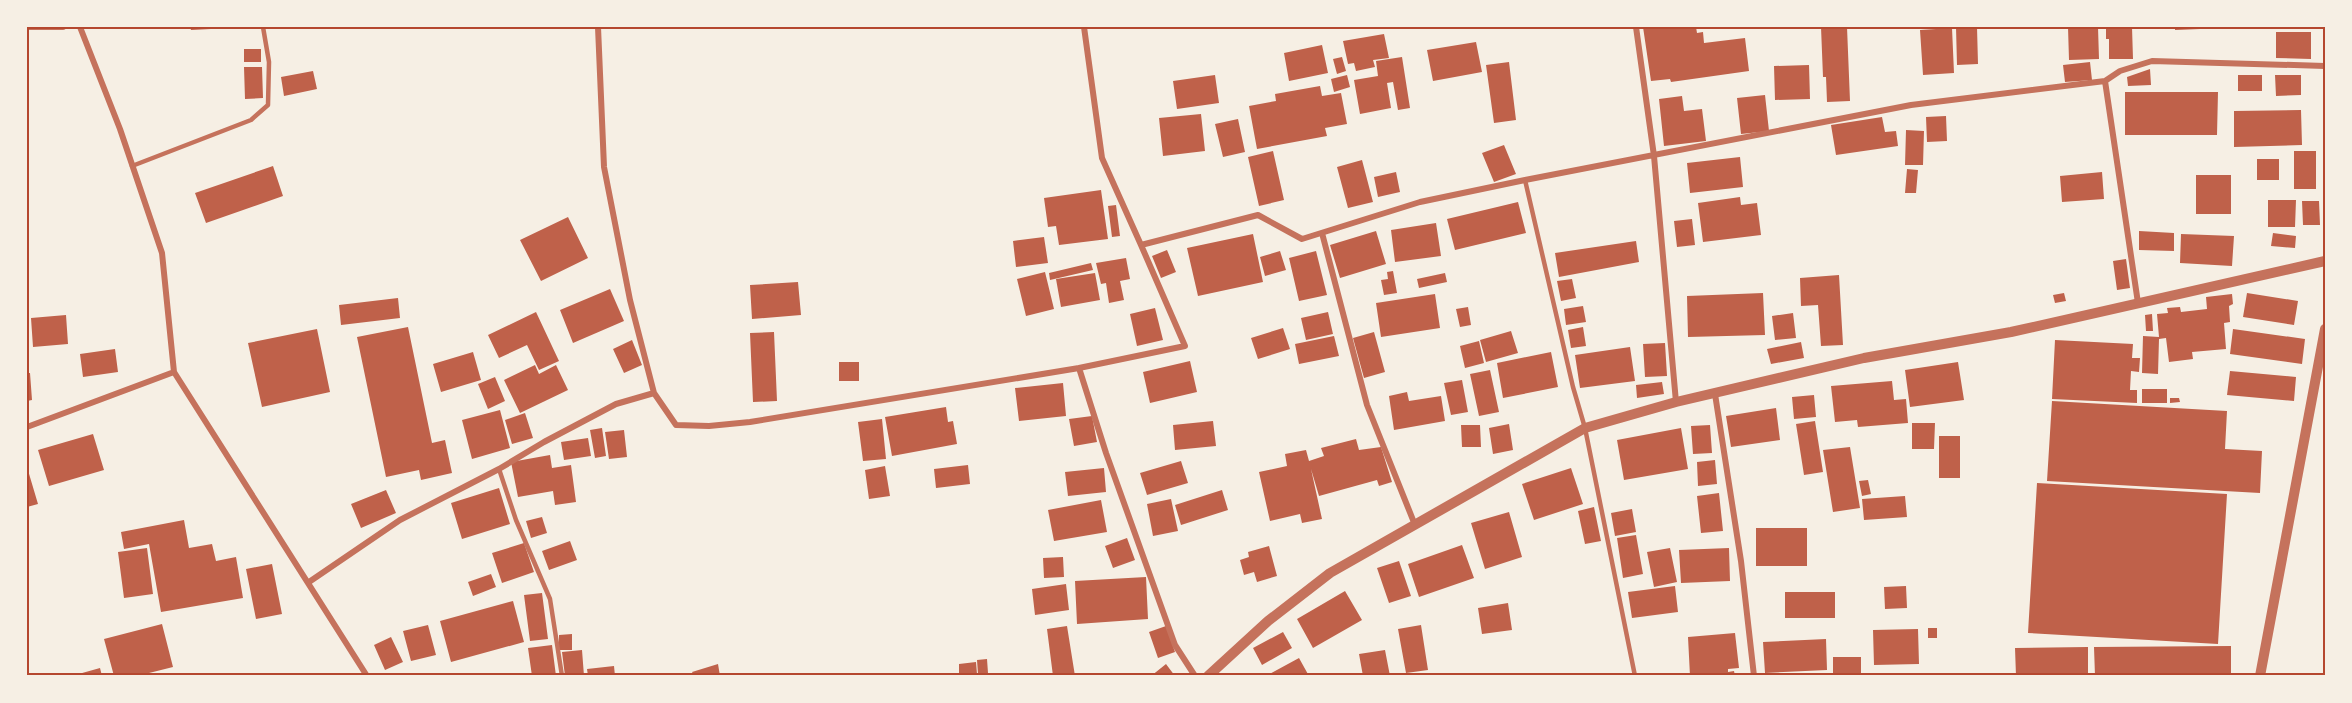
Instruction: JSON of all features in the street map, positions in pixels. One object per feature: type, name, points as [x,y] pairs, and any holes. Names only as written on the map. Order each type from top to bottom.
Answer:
[{"type":"street","points":[[27,27],[63,27]]},
{"type":"street","points":[[81,27],[162,253],[174,372],[367,676]]},
{"type":"street","points":[[598,27],[604,167],[630,300],[654,393],[676,425],[709,426],[750,422],[1079,368],[1185,346],[1102,158],[1084,27]]},
{"type":"street","points":[[1636,27],[1654,156],[1676,402]]},
{"type":"street","points":[[1141,245],[1258,214],[1302,239],[1420,202],[1525,180],[1911,105],[2105,81],[2120,72],[2152,61],[2325,66]]},
{"type":"street","points":[[2105,81],[2138,303]]},
{"type":"street","points":[[1322,233],[1367,405],[1415,525]]},
{"type":"street","points":[[1208,676],[1268,621],[1330,573],[1585,428],[1676,402],[1864,358],[2011,332],[2325,261]]},
{"type":"street","points":[[2260,676],[2325,329]]},
{"type":"street","points":[[1079,368],[1106,453],[1175,645],[1195,676]]},
{"type":"street","points":[[27,427],[174,372]]},
{"type":"street","points":[[309,582],[400,520],[499,469],[616,404],[654,393]]},
{"type":"street","points":[[1715,394],[1741,561],[1754,676]]},
{"type":"lane","points":[[132,166],[250,120],[268,105],[269,62],[263,27]]},
{"type":"lane","points":[[1525,180],[1573,387],[1585,428],[1635,676]]},
{"type":"lane","points":[[499,469],[516,520],[550,600],[562,676]]},
{"type":"building","points":[[190,27],[211,27],[211,29],[191,30]]},
{"type":"building","points":[[1643,27],[1696,27],[1697,33],[1703,32],[1704,43],[1745,38],[1749,71],[1671,82],[1670,79],[1651,81]]},
{"type":"building","points":[[1821,27],[1847,27],[1850,101],[1827,102],[1826,77],[1823,77]]},
{"type":"building","points":[[1956,27],[1977,27],[1978,64],[1957,65]]},
{"type":"building","points":[[2068,27],[2098,27],[2099,59],[2069,60]]},
{"type":"building","points":[[2106,27],[2132,27],[2133,59],[2109,59],[2109,39],[2106,39]]},
{"type":"building","points":[[2175,27],[2200,27],[2200,29],[2175,30]]},
{"type":"building","points":[[1952,28],[1954,73],[1923,75],[1920,30]]},
{"type":"building","points":[[2276,32],[2311,32],[2311,59],[2276,58]]},
{"type":"building","points":[[1384,34],[1389,58],[1373,60],[1375,67],[1356,71],[1354,63],[1348,64],[1343,41]]},
{"type":"building","points":[[1476,42],[1482,72],[1433,81],[1427,50]]},
{"type":"building","points":[[1322,45],[1328,73],[1289,81],[1284,53]]},
{"type":"building","points":[[244,49],[261,49],[261,62],[244,62]]},
{"type":"building","points":[[1342,57],[1346,71],[1337,74],[1333,59]]},
{"type":"building","points":[[1402,57],[1410,108],[1398,110],[1393,82],[1387,83],[1391,108],[1360,114],[1354,80],[1378,76],[1376,61]]},
{"type":"building","points":[[1509,62],[1516,120],[1494,123],[1486,65]]},
{"type":"building","points":[[2090,62],[2092,80],[2065,82],[2063,65]]},
{"type":"building","points":[[1809,65],[1810,99],[1775,100],[1774,66]]},
{"type":"building","points":[[244,67],[262,67],[263,98],[245,99]]},
{"type":"building","points":[[2150,69],[2151,85],[2128,86],[2127,77]]},
{"type":"building","points":[[313,71],[317,89],[284,96],[281,77]]},
{"type":"building","points":[[1215,75],[1219,103],[1177,109],[1173,81]]},
{"type":"building","points":[[1347,75],[1350,87],[1334,92],[1331,79]]},
{"type":"building","points":[[2238,75],[2262,75],[2262,91],[2238,91]]},
{"type":"building","points":[[2275,75],[2301,75],[2301,95],[2276,96]]},
{"type":"building","points":[[1320,86],[1322,96],[1341,93],[1347,124],[1325,128],[1327,136],[1257,149],[1249,106],[1276,101],[1275,94]]},
{"type":"building","points":[[2125,92],[2218,92],[2217,135],[2125,135]]},
{"type":"building","points":[[1765,95],[1769,131],[1741,134],[1737,98]]},
{"type":"building","points":[[1682,96],[1684,111],[1702,109],[1706,141],[1664,146],[1659,99]]},
{"type":"building","points":[[2301,110],[2302,145],[2234,147],[2234,111]]},
{"type":"building","points":[[1201,114],[1205,151],[1163,156],[1159,118]]},
{"type":"building","points":[[1946,116],[1947,141],[1927,142],[1926,117]]},
{"type":"building","points":[[1882,117],[1885,132],[1896,131],[1898,146],[1836,155],[1831,125]]},
{"type":"building","points":[[1238,119],[1245,152],[1223,157],[1215,124]]},
{"type":"building","points":[[1906,130],[1924,131],[1923,165],[1905,165]]},
{"type":"building","points":[[1504,145],[1516,174],[1494,182],[1482,153]]},
{"type":"building","points":[[1273,151],[1284,200],[1259,206],[1248,157]]},
{"type":"building","points":[[2294,151],[2316,151],[2316,189],[2294,189]]},
{"type":"building","points":[[1740,157],[1743,187],[1690,193],[1687,163]]},
{"type":"building","points":[[2257,159],[2279,159],[2279,180],[2257,180]]},
{"type":"building","points":[[1362,160],[1373,202],[1348,208],[1337,167]]},
{"type":"building","points":[[273,166],[283,196],[206,223],[195,193]]},
{"type":"building","points":[[1907,169],[1918,170],[1916,193],[1905,193]]},
{"type":"building","points":[[1396,172],[1400,192],[1378,197],[1374,177]]},
{"type":"building","points":[[2102,172],[2104,199],[2062,202],[2060,176]]},
{"type":"building","points":[[2196,175],[2231,175],[2231,214],[2196,214]]},
{"type":"building","points":[[1101,190],[1108,239],[1059,245],[1056,226],[1048,227],[1044,198]]},
{"type":"building","points":[[1740,197],[1741,205],[1757,203],[1761,235],[1703,242],[1698,203]]},
{"type":"building","points":[[2268,200],[2296,200],[2295,227],[2268,227]]},
{"type":"building","points":[[2302,201],[2319,201],[2320,225],[2303,225]]},
{"type":"building","points":[[1518,202],[1526,233],[1455,250],[1447,219]]},
{"type":"building","points":[[1116,205],[1120,236],[1112,237],[1108,206]]},
{"type":"building","points":[[568,217],[588,258],[541,281],[520,240]]},
{"type":"building","points":[[1692,219],[1695,245],[1677,247],[1674,221]]},
{"type":"building","points":[[1436,223],[1441,256],[1395,262],[1391,230]]},
{"type":"building","points":[[1376,231],[1386,264],[1340,278],[1330,245]]},
{"type":"building","points":[[2139,231],[2174,233],[2174,251],[2139,250]]},
{"type":"building","points":[[2273,233],[2296,236],[2295,248],[2271,246]]},
{"type":"building","points":[[1253,234],[1263,282],[1198,296],[1187,248]]},
{"type":"building","points":[[2181,234],[2234,236],[2232,266],[2180,263]]},
{"type":"building","points":[[1044,237],[1048,263],[1016,267],[1013,241]]},
{"type":"building","points":[[1636,241],[1639,262],[1559,277],[1555,253]]},
{"type":"building","points":[[1167,250],[1176,272],[1161,278],[1152,256]]},
{"type":"building","points":[[1280,251],[1286,270],[1265,276],[1260,257]]},
{"type":"building","points":[[1316,251],[1327,295],[1299,301],[1289,258]]},
{"type":"building","points":[[1126,258],[1130,279],[1120,281],[1124,300],[1109,303],[1106,283],[1101,284],[1096,263]]},
{"type":"building","points":[[2126,259],[2130,288],[2117,290],[2113,261]]},
{"type":"building","points":[[1091,263],[1093,270],[1050,280],[1049,273]]},
{"type":"building","points":[[1393,271],[1397,293],[1384,295],[1381,280],[1388,279],[1387,272]]},
{"type":"building","points":[[1045,272],[1054,309],[1026,316],[1017,279]]},
{"type":"building","points":[[1095,273],[1100,300],[1061,307],[1056,279]]},
{"type":"building","points":[[1445,273],[1447,282],[1419,288],[1417,279]]},
{"type":"building","points":[[1839,275],[1843,345],[1821,346],[1818,305],[1801,306],[1800,278]]},
{"type":"building","points":[[1572,279],[1576,298],[1561,301],[1557,281]]},
{"type":"building","points":[[798,282],[801,315],[752,319],[750,285]]},
{"type":"building","points":[[610,289],[624,321],[573,343],[560,310]]},
{"type":"building","points":[[1763,293],[1765,335],[1688,337],[1687,296]]},
{"type":"building","points":[[2064,293],[2066,301],[2055,303],[2053,295]]},
{"type":"building","points":[[2247,293],[2298,301],[2294,325],[2243,317]]},
{"type":"building","points":[[1435,294],[1440,328],[1381,337],[1376,303]]},
{"type":"building","points":[[2232,294],[2233,304],[2229,306],[2230,322],[2224,323],[2226,349],[2192,352],[2193,359],[2169,362],[2166,338],[2159,339],[2158,374],[2142,373],[2143,336],[2159,337],[2157,314],[2168,313],[2167,308],[2180,307],[2181,312],[2207,309],[2206,297]]},
{"type":"building","points":[[398,298],[400,318],[341,325],[339,305]]},
{"type":"building","points":[[1583,306],[1586,322],[1566,325],[1564,309]]},
{"type":"building","points":[[1468,307],[1471,325],[1460,327],[1456,309]]},
{"type":"building","points":[[1155,308],[1163,340],[1137,346],[1130,314]]},
{"type":"building","points":[[536,312],[559,361],[539,370],[527,345],[499,358],[488,335]]},
{"type":"building","points":[[1328,312],[1333,334],[1306,340],[1301,318]]},
{"type":"building","points":[[1793,313],[1796,338],[1775,340],[1772,316]]},
{"type":"building","points":[[2152,314],[2153,331],[2146,331],[2145,315]]},
{"type":"building","points":[[66,315],[68,344],[33,347],[31,318]]},
{"type":"building","points":[[408,327],[432,443],[445,440],[452,473],[421,480],[419,470],[386,477],[357,337]]},
{"type":"building","points":[[1583,327],[1586,346],[1571,348],[1568,330]]},
{"type":"building","points":[[1283,328],[1290,349],[1258,359],[1251,338]]},
{"type":"building","points":[[317,329],[330,392],[262,407],[248,343]]},
{"type":"building","points":[[2233,329],[2305,339],[2302,364],[2230,354]]},
{"type":"building","points":[[1511,331],[1518,353],[1486,362],[1480,340]]},
{"type":"building","points":[[774,332],[777,401],[753,402],[750,333]]},
{"type":"building","points":[[1374,332],[1385,372],[1364,378],[1353,338]]},
{"type":"building","points":[[1334,336],[1339,356],[1299,364],[1295,344]]},
{"type":"building","points":[[632,340],[642,365],[624,373],[613,349]]},
{"type":"building","points":[[2055,340],[2133,344],[2132,358],[2140,358],[2139,372],[2131,371],[2130,390],[2137,390],[2137,403],[2052,399]]},
{"type":"building","points":[[1479,341],[1484,363],[1465,368],[1460,346]]},
{"type":"building","points":[[1801,342],[1804,358],[1771,364],[1767,349]]},
{"type":"building","points":[[1665,343],[1667,376],[1645,377],[1643,344]]},
{"type":"building","points":[[1630,347],[1635,381],[1580,388],[1575,355]]},
{"type":"building","points":[[115,349],[118,372],[83,377],[80,354]]},
{"type":"building","points":[[473,352],[481,380],[441,392],[433,364]]},
{"type":"building","points":[[1551,352],[1558,387],[1503,398],[1497,363]]},
{"type":"building","points":[[1190,361],[1197,392],[1150,403],[1143,372]]},
{"type":"building","points":[[839,362],[859,362],[859,381],[839,381]]},
{"type":"building","points":[[1958,362],[1964,400],[1910,407],[1905,370]]},
{"type":"building","points":[[535,365],[539,374],[556,365],[568,390],[520,413],[504,380]]},
{"type":"building","points":[[1490,370],[1499,412],[1479,416],[1470,374]]},
{"type":"building","points":[[2230,371],[2296,377],[2294,401],[2227,395]]},
{"type":"building","points":[[27,373],[30,373],[32,400],[27,401]]},
{"type":"building","points":[[495,377],[505,401],[488,409],[478,384]]},
{"type":"building","points":[[1462,380],[1468,412],[1451,415],[1444,383]]},
{"type":"building","points":[[1892,381],[1894,400],[1906,399],[1908,423],[1858,427],[1857,420],[1835,422],[1831,386]]},
{"type":"building","points":[[1662,382],[1664,394],[1637,398],[1636,385]]},
{"type":"building","points":[[1063,383],[1066,416],[1019,421],[1015,388]]},
{"type":"building","points":[[2142,389],[2167,389],[2167,403],[2142,403]]},
{"type":"building","points":[[1407,392],[1409,401],[1441,396],[1445,421],[1394,430],[1389,396]]},
{"type":"building","points":[[1814,395],[1816,417],[1794,419],[1792,397]]},
{"type":"building","points":[[2170,398],[2179,398],[2180,402],[2170,403]]},
{"type":"building","points":[[2052,401],[2227,411],[2225,449],[2262,451],[2260,493],[2047,481]]},
{"type":"building","points":[[946,407],[948,422],[953,421],[957,444],[892,456],[885,417]]},
{"type":"building","points":[[1776,408],[1780,440],[1731,447],[1726,416]]},
{"type":"building","points":[[500,410],[510,448],[472,459],[462,420]]},
{"type":"building","points":[[525,413],[533,438],[512,444],[505,420]]},
{"type":"building","points":[[1092,416],[1097,442],[1074,446],[1069,419]]},
{"type":"building","points":[[882,419],[886,459],[863,461],[858,422]]},
{"type":"building","points":[[1213,421],[1216,446],[1175,450],[1173,425]]},
{"type":"building","points":[[1815,421],[1823,472],[1804,475],[1796,424]]},
{"type":"building","points":[[1912,423],[1935,423],[1934,449],[1912,449]]},
{"type":"building","points":[[1509,424],[1513,450],[1493,454],[1489,428]]},
{"type":"building","points":[[1461,425],[1480,425],[1481,447],[1462,447]]},
{"type":"building","points":[[1710,425],[1712,453],[1693,454],[1691,426]]},
{"type":"building","points":[[602,428],[606,456],[595,458],[590,430]]},
{"type":"building","points":[[1681,428],[1688,469],[1624,480],[1617,440]]},
{"type":"building","points":[[624,430],[627,457],[609,459],[605,432]]},
{"type":"building","points":[[93,434],[104,470],[49,486],[38,450]]},
{"type":"building","points":[[1939,436],[1960,436],[1960,478],[1939,478]]},
{"type":"building","points":[[588,438],[591,456],[564,460],[561,442]]},
{"type":"building","points":[[1356,439],[1359,450],[1381,447],[1392,482],[1379,486],[1377,480],[1319,496],[1311,469],[1322,519],[1302,523],[1300,514],[1270,521],[1259,472],[1287,466],[1285,454],[1306,450],[1309,461],[1324,456],[1321,448]]},
{"type":"building","points":[[1850,447],[1860,508],[1833,512],[1823,450]]},
{"type":"building","points":[[550,455],[552,468],[571,465],[576,502],[555,505],[553,491],[518,497],[511,462]]},
{"type":"building","points":[[1715,460],[1717,484],[1698,486],[1697,462]]},
{"type":"building","points":[[1181,461],[1188,483],[1147,495],[1140,473]]},
{"type":"building","points":[[968,465],[970,484],[936,488],[934,469]]},
{"type":"building","points":[[885,466],[890,496],[869,499],[865,470]]},
{"type":"building","points":[[27,467],[38,504],[27,507]]},
{"type":"building","points":[[1104,468],[1106,492],[1068,496],[1065,472]]},
{"type":"building","points":[[1571,468],[1583,504],[1534,520],[1522,484]]},
{"type":"building","points":[[1868,480],[1871,494],[1862,496],[1859,481]]},
{"type":"building","points":[[2037,483],[2227,494],[2218,644],[2028,633]]},
{"type":"building","points":[[499,488],[510,524],[462,539],[451,503]]},
{"type":"building","points":[[386,490],[396,513],[361,528],[351,504]]},
{"type":"building","points":[[1222,490],[1228,510],[1181,525],[1175,505]]},
{"type":"building","points":[[1719,493],[1723,531],[1701,533],[1697,496]]},
{"type":"building","points":[[1905,496],[1907,517],[1864,520],[1862,499]]},
{"type":"building","points":[[1171,499],[1178,531],[1153,536],[1147,504]]},
{"type":"building","points":[[1101,500],[1107,532],[1054,541],[1048,510]]},
{"type":"building","points":[[1594,507],[1601,541],[1585,544],[1578,511]]},
{"type":"building","points":[[1632,509],[1636,532],[1615,536],[1611,513]]},
{"type":"building","points":[[1509,512],[1522,557],[1485,569],[1471,523]]},
{"type":"building","points":[[542,517],[547,533],[531,538],[526,521]]},
{"type":"building","points":[[184,520],[189,548],[212,544],[216,561],[236,557],[243,598],[161,612],[149,544],[124,549],[121,532]]},
{"type":"building","points":[[1756,528],[1807,528],[1807,566],[1756,566]]},
{"type":"building","points":[[1636,535],[1643,574],[1623,578],[1617,538]]},
{"type":"building","points":[[1127,538],[1135,560],[1113,568],[1105,546]]},
{"type":"building","points":[[570,541],[577,560],[549,570],[542,551]]},
{"type":"building","points":[[524,543],[534,572],[502,583],[492,553]]},
{"type":"building","points":[[1462,545],[1474,578],[1419,597],[1408,564]]},
{"type":"building","points":[[1269,546],[1277,576],[1257,582],[1254,572],[1244,575],[1240,560],[1249,557],[1248,552]]},
{"type":"building","points":[[147,548],[153,594],[124,598],[118,552]]},
{"type":"building","points":[[1670,548],[1677,582],[1654,587],[1647,552]]},
{"type":"building","points":[[1729,548],[1730,581],[1681,583],[1679,550]]},
{"type":"building","points":[[1063,557],[1064,577],[1044,578],[1043,558]]},
{"type":"building","points":[[1399,561],[1411,596],[1389,603],[1377,568]]},
{"type":"building","points":[[272,564],[282,614],[256,619],[246,569]]},
{"type":"building","points":[[491,574],[496,587],[473,596],[468,582]]},
{"type":"building","points":[[1146,577],[1148,619],[1077,624],[1075,581]]},
{"type":"building","points":[[1066,584],[1069,610],[1035,615],[1032,589]]},
{"type":"building","points":[[1675,586],[1678,612],[1632,618],[1628,592]]},
{"type":"building","points":[[1906,586],[1907,608],[1885,609],[1884,587]]},
{"type":"building","points":[[1345,591],[1362,620],[1313,648],[1297,619]]},
{"type":"building","points":[[1785,592],[1835,592],[1835,618],[1785,618]]},
{"type":"building","points":[[542,593],[548,639],[530,641],[524,595]]},
{"type":"building","points":[[513,601],[524,642],[451,662],[440,621]]},
{"type":"building","points":[[1508,603],[1512,630],[1482,634],[1478,608]]},
{"type":"building","points":[[162,624],[173,667],[137,676],[114,676],[104,639]]},
{"type":"building","points":[[428,625],[436,655],[411,661],[403,631]]},
{"type":"building","points":[[1421,625],[1428,670],[1406,673],[1398,629]]},
{"type":"building","points":[[1067,626],[1075,676],[1053,676],[1047,629]]},
{"type":"building","points":[[1166,626],[1175,652],[1158,658],[1149,632]]},
{"type":"building","points":[[1928,628],[1937,628],[1937,638],[1928,638]]},
{"type":"building","points":[[1918,629],[1919,664],[1874,665],[1873,630]]},
{"type":"building","points":[[1283,632],[1292,648],[1262,665],[1253,648]]},
{"type":"building","points":[[1735,633],[1739,668],[1728,669],[1728,672],[1734,671],[1735,676],[1690,676],[1688,637]]},
{"type":"building","points":[[572,634],[572,650],[559,650],[559,635]]},
{"type":"building","points":[[391,637],[403,662],[385,670],[374,645]]},
{"type":"building","points":[[1826,639],[1827,670],[1765,673],[1763,642]]},
{"type":"building","points":[[552,645],[556,676],[532,676],[528,648]]},
{"type":"building","points":[[2231,646],[2231,676],[2095,676],[2094,647]]},
{"type":"building","points":[[2088,647],[2088,676],[2016,676],[2015,648]]},
{"type":"building","points":[[582,650],[584,676],[565,676],[562,652]]},
{"type":"building","points":[[1385,650],[1390,676],[1363,676],[1359,654]]},
{"type":"building","points":[[1833,657],[1861,657],[1861,676],[1833,676]]},
{"type":"building","points":[[1299,658],[1309,676],[1266,676]]},
{"type":"building","points":[[987,659],[988,673],[978,674],[977,660]]},
{"type":"building","points":[[976,662],[977,674],[959,675],[959,664]]},
{"type":"building","points":[[718,664],[720,676],[694,676],[692,672]]},
{"type":"building","points":[[1166,664],[1175,676],[1151,676]]},
{"type":"building","points":[[614,666],[615,676],[588,676],[587,669]]},
{"type":"building","points":[[100,668],[102,676],[75,676],[75,675]]}]
